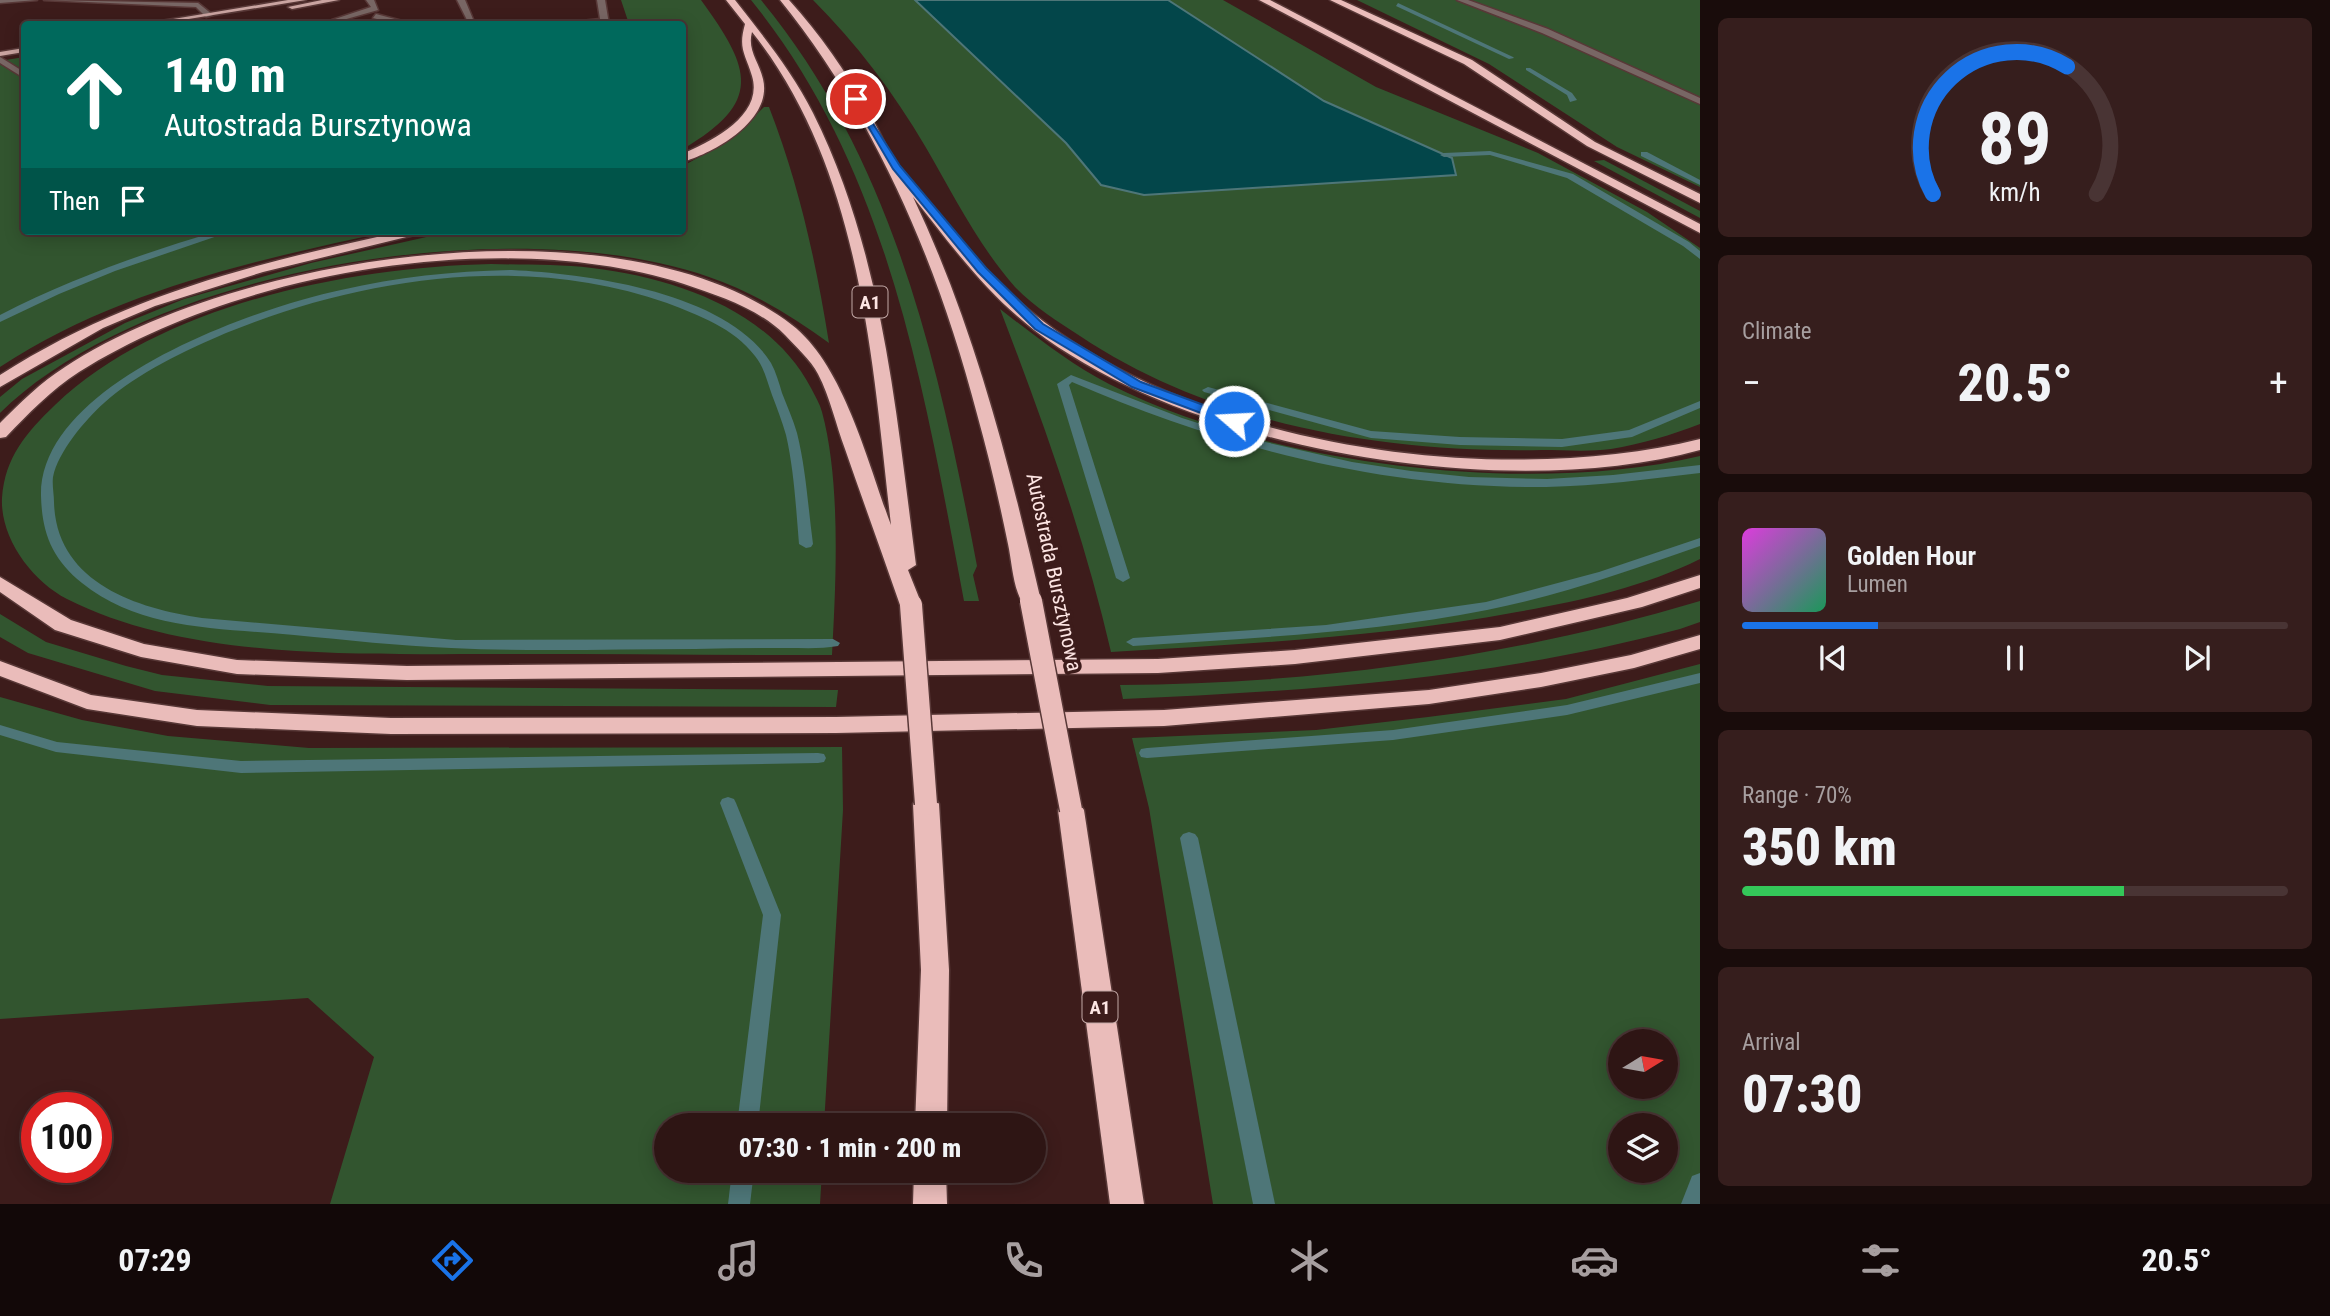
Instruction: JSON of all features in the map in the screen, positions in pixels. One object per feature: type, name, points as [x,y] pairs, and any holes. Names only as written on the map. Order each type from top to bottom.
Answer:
[{"type":"highway","name":"A1","points":[[730,0],[773,55],[805,111],[841,194],[873,313],[911,605],[926,804],[935,970],[931,1113]]},
{"type":"highway","name":"Autostrada Bursztynowa","points":[[784,0],[829,54],[896,167],[934,253],[971,360],[1002,465],[1071,810],[1126,1204]]},
{"type":"highway","points":[[1263,0],[1700,229]]},
{"type":"highway","points":[[1337,1],[1468,62],[1591,144],[1700,199]]},
{"type":"highway","points":[[686,157],[720,139],[748,115],[755,104],[759,86],[745,44],[749,24]]},
{"type":"highway","points":[[896,167],[982,270],[1039,326],[1136,385],[1197,408],[1326,444],[1472,463],[1591,462],[1652,455],[1700,444]]},
{"type":"highway","points":[[0,382],[76,335],[127,311],[193,288],[406,235]]},
{"type":"highway","points":[[0,433],[29,403],[71,370],[124,341],[195,309],[284,282],[376,264],[486,255],[544,256],[647,268],[737,298],[789,329],[825,371],[911,605]]},
{"type":"highway","points":[[0,583],[63,625],[141,650],[237,667],[421,673],[1158,667],[1280,659],[1399,649],[1501,634],[1581,618],[1700,581]]},
{"type":"highway","points":[[0,668],[87,702],[197,718],[391,726],[850,725],[1164,718],[1429,697],[1555,678],[1634,661],[1700,642]]},
{"type":"highway","points":[[930,1183],[930,1204]]},
{"type":"main road","points":[[168,21],[302,0]]},
{"type":"main road","points":[[200,21],[335,0]]},
{"type":"main road","points":[[0,47],[21,44]]},
{"type":"main road","points":[[0,57],[21,51]]},
{"type":"lane","points":[[0,1],[33,0]]},
{"type":"lane","points":[[48,0],[198,5],[209,15]]},
{"type":"lane","points":[[370,0],[375,12]]},
{"type":"lane","points":[[461,0],[471,21]]},
{"type":"lane","points":[[601,0],[605,21]]},
{"type":"lane","points":[[1461,0],[1545,32],[1700,101]]},
{"type":"lane","points":[[368,21],[375,12]]},
{"type":"lane","points":[[336,20],[375,12],[395,21]]},
{"type":"lane","points":[[0,57],[21,74]]},
{"type":"green space","points":[[621,0],[701,0],[731,46],[739,66],[741,83],[737,100],[727,116],[686,147],[686,21],[628,21]]},
{"type":"green space","points":[[751,0],[761,0],[807,62],[846,128],[878,197],[905,268],[946,416],[977,566],[973,575],[979,601],[964,601],[916,364],[895,286],[869,210],[837,137],[798,66]]},
{"type":"green space","points":[[813,0],[915,0],[1066,143],[1101,185],[1451,158],[1324,101],[1168,0],[1223,0],[1376,87],[1538,153],[1647,212],[1700,248],[1700,424],[1645,442],[1603,450],[1481,450],[1421,446],[1301,428],[1186,392],[1132,367],[1054,319],[1015,287],[978,237],[913,126],[887,88],[859,51]]},
{"type":"green space","points":[[1357,0],[1700,0],[1700,187],[1617,147],[1489,64]]},
{"type":"green space","points":[[21,58],[21,235],[373,235],[239,266],[140,298],[91,317],[0,367],[0,61]]},
{"type":"green space","points":[[764,107],[769,107],[798,194],[829,343],[772,306],[725,283],[629,257],[538,249],[439,252],[338,265],[238,288],[146,321],[65,362],[0,413],[0,397],[22,379],[125,323],[184,299],[311,263],[435,235],[686,235],[686,164],[730,140]]},
{"type":"green space","points":[[1604,160],[1700,211],[1700,218],[1594,161]]},
{"type":"green space","points":[[491,264],[592,268],[655,280],[687,290],[746,318],[771,338],[793,361],[821,409],[832,469],[836,564],[832,655],[335,653],[221,644],[167,634],[115,619],[67,599],[31,570],[12,543],[6,528],[2,498],[12,458],[26,436],[45,415],[98,370],[148,341],[202,317],[260,298],[319,283],[378,273]]},
{"type":"green space","points":[[1000,309],[1067,359],[1109,384],[1173,412],[1244,435],[1320,453],[1399,466],[1479,473],[1557,473],[1631,468],[1700,456],[1700,559],[1656,578],[1611,592],[1467,621],[1315,638],[1111,652],[1062,479]]},
{"type":"green space","points":[[1700,601],[1700,622],[1680,629],[1611,646],[1473,671],[1265,692],[1123,699],[1120,685],[1267,679],[1413,664],[1558,638]]},
{"type":"green space","points":[[0,614],[46,642],[126,666],[162,675],[268,686],[838,690],[836,707],[270,705],[155,691],[28,653],[0,637]]},
{"type":"green space","points":[[1700,664],[1700,1204],[1213,1204],[1149,808],[1132,738],[1316,730],[1566,699]]},
{"type":"green space","points":[[0,697],[82,720],[168,736],[309,748],[842,747],[843,810],[825,1113],[654,1113],[654,1183],[821,1183],[820,1204],[330,1204],[374,1057],[308,998],[0,1019]]},
{"type":"water","points":[[915,0],[1168,0],[1324,101],[1452,158],[1456,175],[1144,195],[1101,185],[1066,143]]},
{"type":"waterway","points":[[1398,5],[1511,58]]},
{"type":"waterway","points":[[1528,69],[1570,94],[1573,100]]},
{"type":"waterway","points":[[1444,155],[1490,153],[1570,176],[1686,244],[1700,256]]},
{"type":"waterway","points":[[1644,154],[1700,183]]},
{"type":"waterway","points":[[0,319],[111,269],[215,235]]},
{"type":"waterway","points":[[806,544],[792,435],[768,368],[757,351],[728,327],[681,305],[640,291],[555,275],[468,274],[381,284],[299,303],[250,320],[198,341],[146,368],[101,400],[66,436],[47,477],[48,522],[66,560],[85,579],[108,595],[158,615],[225,625],[456,644],[833,643]]},
{"type":"waterway","points":[[1123,578],[1063,384],[1071,378],[1123,400],[1235,438],[1352,466],[1411,475],[1469,481],[1547,483],[1700,469]]},
{"type":"waterway","points":[[1208,390],[1371,434],[1460,441],[1562,443],[1632,433],[1700,404]]},
{"type":"waterway","points":[[1133,642],[1326,629],[1487,606],[1604,575],[1700,542]]},
{"type":"waterway","points":[[1147,753],[1393,735],[1567,710],[1700,678]]},
{"type":"waterway","points":[[0,730],[56,747],[241,767],[818,758]]},
{"type":"waterway","points":[[728,803],[772,915],[749,1113]]},
{"type":"waterway","points":[[1189,838],[1264,1204]]},
{"type":"waterway","points":[[739,1204],[742,1183]]},
{"type":"waterway","points":[[1692,1204],[1700,1183]]},
{"type":"route","points":[[856,99],[896,167],[982,270],[1011,302],[1039,326],[1080,354],[1136,385],[1234,421]]}]
